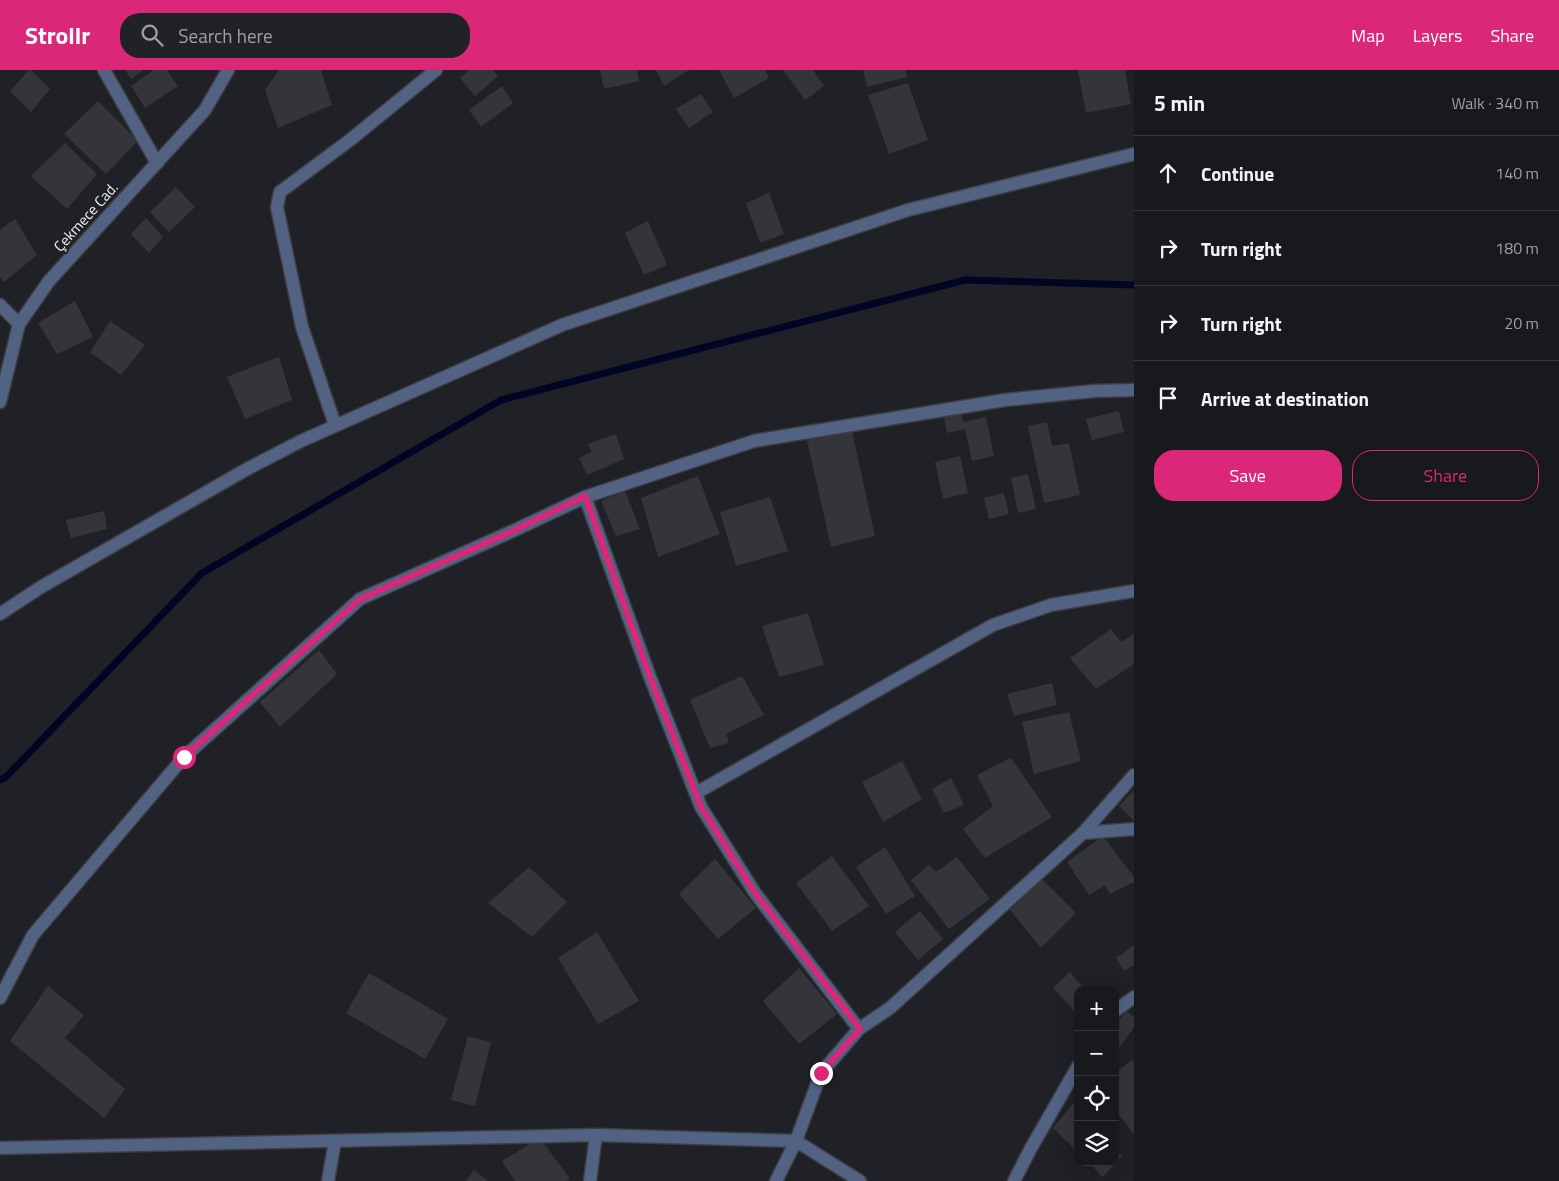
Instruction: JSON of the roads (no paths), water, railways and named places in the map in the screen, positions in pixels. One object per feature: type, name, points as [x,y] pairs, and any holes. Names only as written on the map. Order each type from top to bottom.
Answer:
[{"type":"street","points":[[104,70],[157,163]]},
{"type":"street","name":"Çekmece Cad.","points":[[0,402],[19,324],[49,281],[205,110],[228,70]]},
{"type":"street","points":[[335,425],[302,327],[276,207],[280,192],[350,140],[436,70]]},
{"type":"street","points":[[0,614],[41,587],[247,469],[301,441],[562,325],[908,210],[1134,154]]},
{"type":"street","points":[[0,305],[19,324]]},
{"type":"street","points":[[0,998],[33,935],[184,757],[360,599],[515,530],[585,496],[754,441],[1005,400],[1094,391],[1134,390]]},
{"type":"street","points":[[585,496],[650,677],[701,807],[755,893],[860,1029]]},
{"type":"street","points":[[696,793],[993,625],[1051,605],[1134,591]]},
{"type":"street","points":[[776,1181],[796,1141],[821,1073],[860,1029],[890,1008],[1083,833],[1134,775]]},
{"type":"street","points":[[1083,833],[1134,829]]},
{"type":"street","points":[[1119,1009],[1134,997]]},
{"type":"street","points":[[1014,1181],[1074,1073]]},
{"type":"street","points":[[590,1181],[596,1135]]},
{"type":"street","points":[[0,1148],[596,1135],[796,1141],[860,1181]]},
{"type":"street","points":[[328,1181],[335,1140]]},
{"type":"waterway","points":[[0,780],[6,777],[202,573],[501,400],[965,280],[1134,285]]}]
